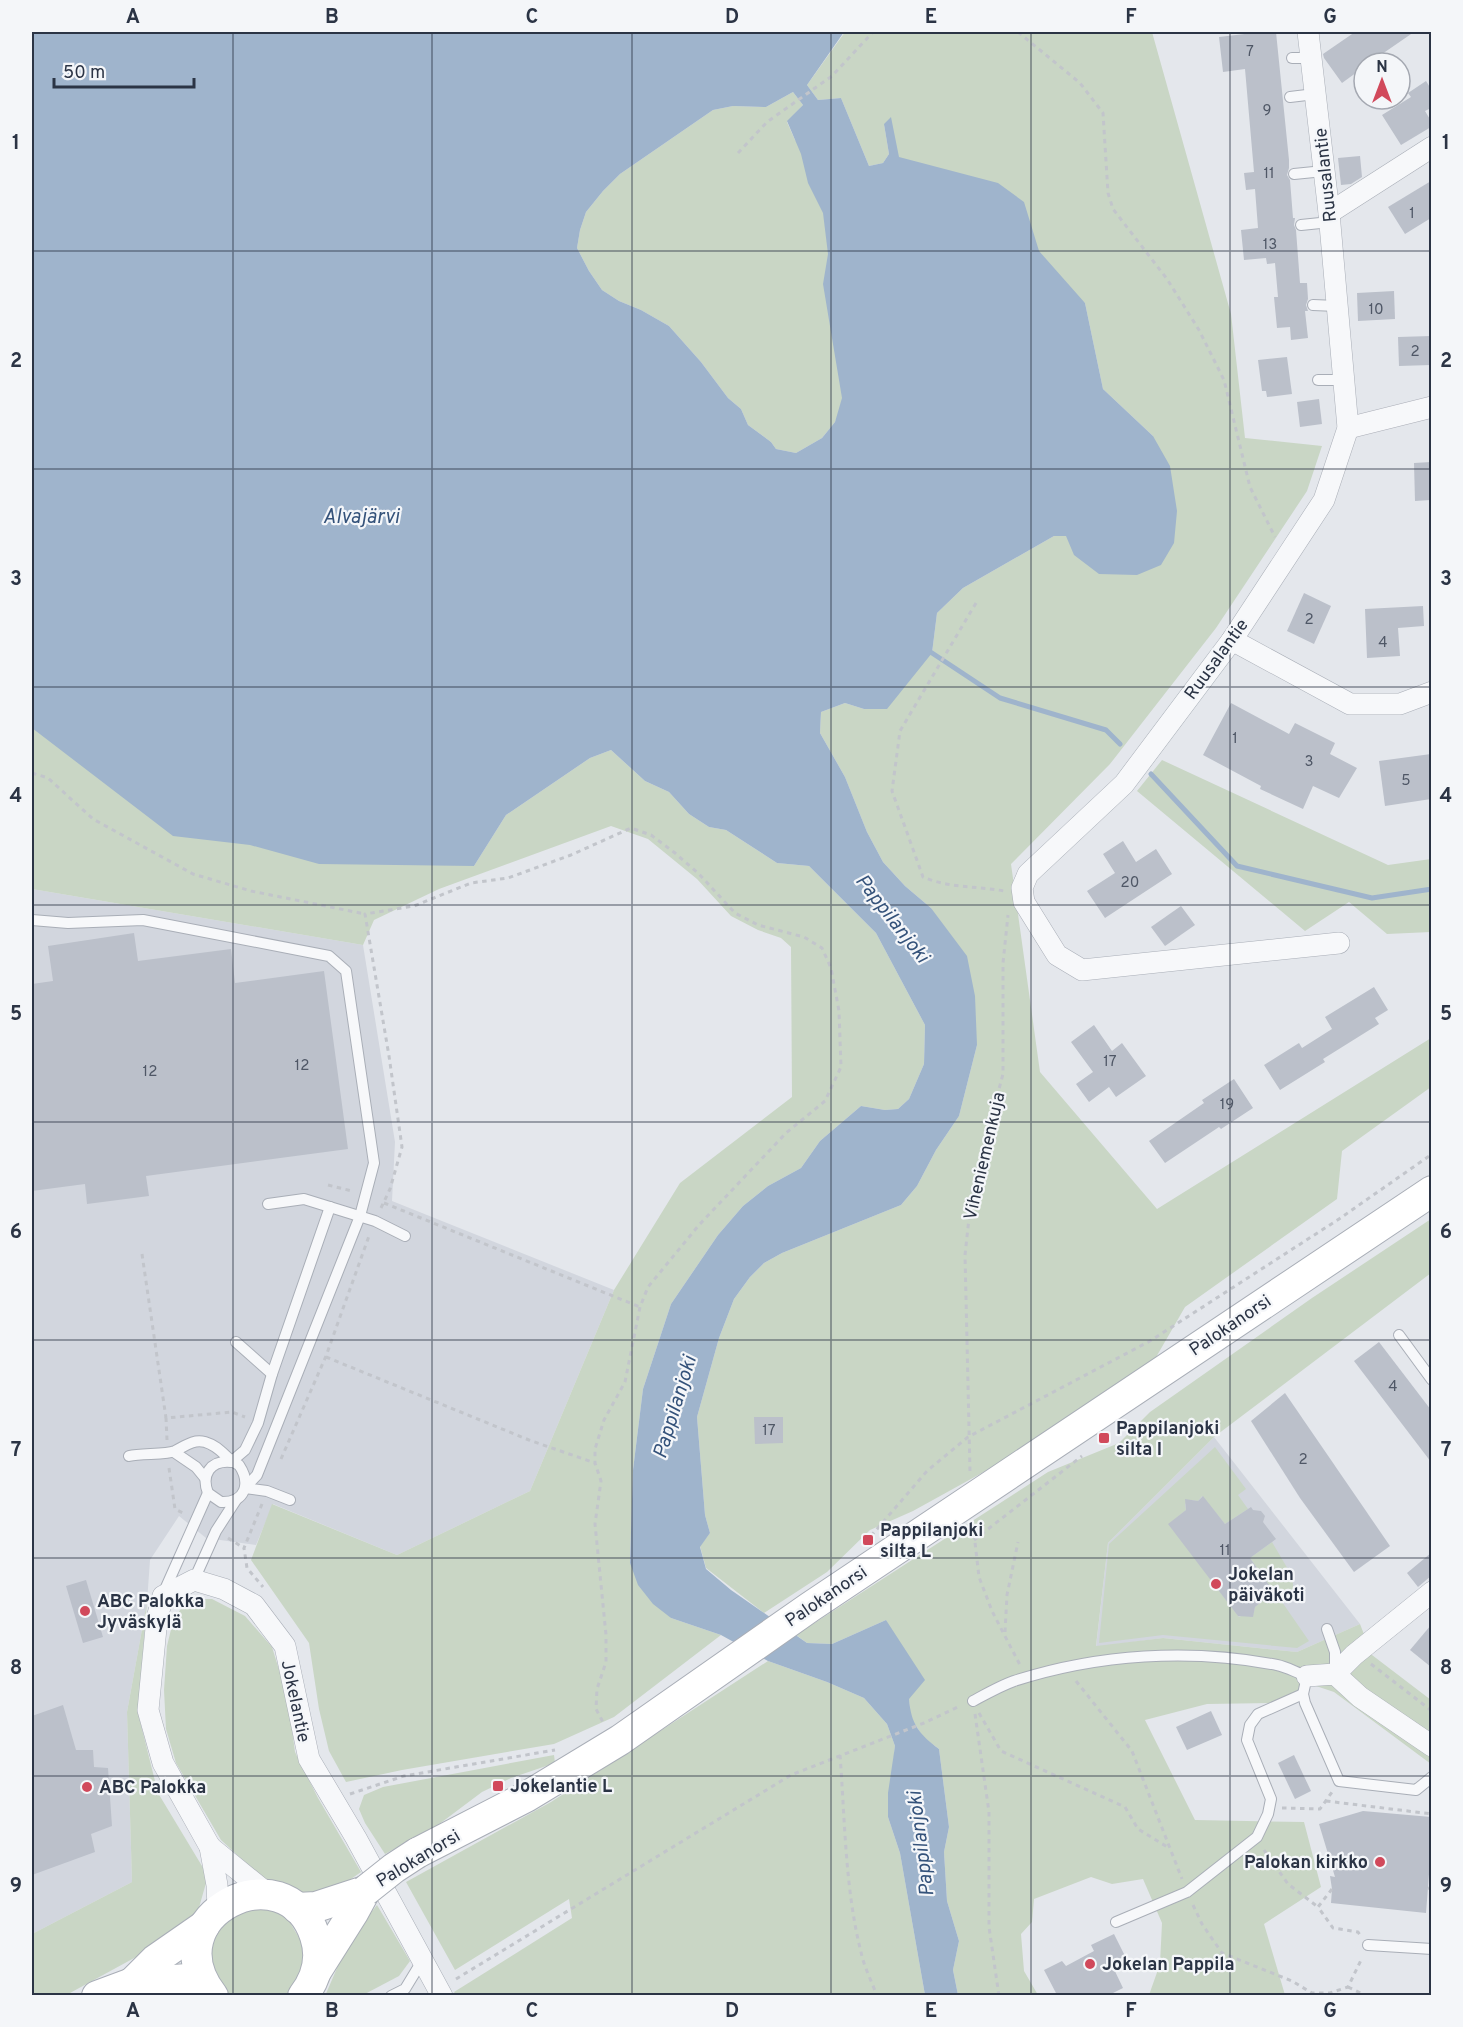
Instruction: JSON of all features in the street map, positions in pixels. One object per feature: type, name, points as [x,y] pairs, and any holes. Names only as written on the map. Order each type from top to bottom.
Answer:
[{"type":"main road","name":"Palokanorsi","points":[[297,1908],[316,1907],[365,1891],[417,1853],[526,1797],[620,1740],[810,1607],[1431,1191]]},
{"type":"main road","name":"Palokanorsi","points":[[310,1983],[365,1891]]},
{"type":"main road","points":[[132,1983],[154,1960],[233,1899],[251,1894],[284,1899],[297,1908],[311,1925],[319,1947],[310,1983]]},
{"type":"main road","points":[[208,1990],[197,1965],[197,1945],[211,1917]]},
{"type":"main road","points":[[97,1995],[132,1983],[188,1979],[208,1990]]},
{"type":"street","name":"Ruusalantie","points":[[1308,32],[1302,58],[1315,93],[1330,217],[1348,428],[1324,500],[1232,640],[1124,784],[1028,874],[1022,888],[1024,902],[1057,956],[1082,970],[1340,943]]},
{"type":"street","points":[[1330,217],[1431,147]]},
{"type":"street","points":[[1348,428],[1431,407]]},
{"type":"street","points":[[1232,640],[1350,704],[1400,704],[1431,692]]},
{"type":"street","points":[[194,1580],[163,1596],[157,1618],[148,1710],[163,1763],[210,1847],[217,1885],[211,1917]]},
{"type":"street","name":"Jokelantie","points":[[194,1580],[224,1589],[254,1605],[285,1646],[309,1759],[356,1838],[422,1962],[447,1989]]},
{"type":"street","points":[[1305,1685],[1335,1674],[1354,1655],[1431,1592]]},
{"type":"street","points":[[1335,1674],[1360,1697],[1431,1746]]},
{"type":"street","points":[[210,1847],[269,1895]]},
{"type":"lane","points":[[1290,97],[1315,93]]},
{"type":"lane","points":[[1294,174],[1324,171]]},
{"type":"lane","points":[[1301,225],[1330,217]]},
{"type":"lane","points":[[1313,305],[1337,306]]},
{"type":"lane","points":[[1318,380],[1344,380]]},
{"type":"lane","points":[[32,920],[68,923],[143,920],[329,956],[346,971],[374,1163],[366,1197],[257,1475],[236,1500],[216,1531],[194,1580]]},
{"type":"lane","points":[[268,1204],[304,1199],[375,1221],[405,1236]]},
{"type":"lane","points":[[231,1462],[245,1450],[258,1422],[272,1374],[330,1207]]},
{"type":"lane","points":[[1398,1335],[1431,1380]]},
{"type":"lane","points":[[236,1342],[272,1374]]},
{"type":"lane","points":[[129,1456],[174,1452],[188,1442],[204,1442],[224,1451],[231,1462]]},
{"type":"lane","points":[[174,1452],[196,1467],[205,1478]]},
{"type":"lane","points":[[163,1596],[208,1493],[205,1478],[207,1471],[214,1464],[222,1461],[239,1465],[246,1479],[245,1488]]},
{"type":"lane","points":[[245,1488],[267,1491],[290,1500]]},
{"type":"lane","points":[[208,1493],[221,1502],[236,1500]]},
{"type":"lane","points":[[1327,1629],[1335,1652],[1335,1674]]},
{"type":"lane","points":[[973,1701],[1012,1682],[1026,1678],[1111,1659],[1159,1656],[1205,1656],[1279,1665],[1305,1685]]},
{"type":"lane","points":[[1305,1685],[1305,1703],[1339,1781],[1416,1790],[1431,1777]]},
{"type":"lane","points":[[1116,1922],[1187,1892],[1257,1837],[1268,1814],[1271,1799],[1247,1740],[1250,1725],[1258,1714],[1305,1685]]},
{"type":"lane","points":[[1368,1945],[1431,1949]]},
{"type":"lane","points":[[391,1995],[405,1989],[422,1962]]},
{"type":"path","points":[[738,153],[767,122],[831,76],[873,32]]},
{"type":"path","points":[[1018,32],[1080,83],[1102,113],[1108,193],[1113,209],[1167,279],[1199,330],[1224,380],[1250,487],[1280,546]]},
{"type":"path","points":[[976,603],[900,731],[892,791],[923,877],[938,883],[985,887],[1012,893]]},
{"type":"path","points":[[32,773],[48,778],[93,819],[193,874],[251,891],[364,914],[414,906],[471,883],[508,878],[571,855],[631,828],[651,835],[675,854],[699,874],[735,913],[759,925],[804,937],[822,948],[831,968],[839,1011],[841,1067],[825,1101],[786,1133],[699,1225],[648,1287],[640,1307],[625,1382],[604,1420],[595,1449],[595,1463],[601,1481],[595,1524],[606,1635],[606,1662],[597,1689],[596,1709],[607,1728]]},
{"type":"path","points":[[266,1591],[247,1569],[244,1548],[326,1356],[375,1221],[390,1188],[402,1147],[389,1056],[364,914]]},
{"type":"path","name":"Viheniemenkuja","points":[[970,1473],[964,1256],[972,1191],[1003,1074],[1002,963],[1008,915]]},
{"type":"path","points":[[868,1540],[927,1471],[968,1437],[1150,1341],[1339,1219],[1431,1154]]},
{"type":"path","points":[[328,1185],[346,1188],[640,1307]]},
{"type":"path","points":[[142,1254],[166,1419]]},
{"type":"path","points":[[326,1356],[529,1440],[595,1463]]},
{"type":"path","points":[[974,1540],[1088,1452]]},
{"type":"path","points":[[973,1517],[980,1578],[992,1611],[1026,1678]]},
{"type":"path","points":[[1005,1634],[1007,1595],[1018,1542]]},
{"type":"path","points":[[1354,1655],[1368,1662],[1431,1711]]},
{"type":"path","points":[[447,1989],[790,1775],[924,1723],[973,1701]]},
{"type":"path","points":[[973,1701],[1001,1751],[1125,1808],[1138,1828],[1170,1849]]},
{"type":"path","points":[[973,1701],[989,1812],[989,1927],[999,1995]]},
{"type":"path","points":[[344,1796],[404,1776],[555,1750],[565,1746]]},
{"type":"path","points":[[840,1755],[846,1863],[861,1953],[877,1995]]},
{"type":"path","points":[[1274,1808],[1320,1809],[1339,1781]]},
{"type":"path","points":[[1326,1801],[1431,1814]]},
{"type":"path","points":[[1260,1843],[1288,1884],[1318,1907],[1333,1928],[1358,1932],[1368,1945]]},
{"type":"path","points":[[1318,1907],[1332,1889]]},
{"type":"path","points":[[1348,1987],[1367,1995]]},
{"type":"shaded area","points":[[32,889],[363,945],[395,1142],[392,1201],[614,1290],[530,1491],[397,1555],[273,1504],[256,1545],[206,1538],[179,1516],[150,1560],[147,1602],[127,1712],[132,1882],[32,1934]]},
{"type":"shaded area","name":"Jokelan päiväkoti","points":[[1214,1437],[1360,1624],[1297,1652],[1163,1638],[1096,1647],[1108,1543]]},
{"type":"green space","points":[[845,32],[1152,32],[1231,314],[1245,438],[1322,446],[1307,491],[1216,628],[1110,764],[1011,864],[1040,1072],[1157,1209],[1431,1038],[1431,1087],[1342,1151],[1337,1199],[1185,1307],[1155,1359],[1018,1453],[913,1511],[870,1530],[827,1572],[764,1613],[706,1568],[700,1546],[710,1533],[705,1515],[697,1417],[719,1338],[734,1299],[764,1263],[782,1253],[901,1205],[917,1186],[936,1150],[959,1116],[977,1045],[931,908],[905,886],[883,862],[867,832],[845,777],[820,733],[821,712],[845,703],[864,709],[932,653],[937,613],[963,588],[1054,536],[1066,536],[1153,436],[1103,389],[1085,303],[898,164],[884,124],[889,154],[883,163],[869,166],[841,98],[818,100],[807,85]]},
{"type":"green space","points":[[793,92],[803,105],[787,122],[795,140],[815,154],[855,374],[835,422],[822,438],[796,453],[776,449],[771,442],[748,425],[741,409],[728,398],[701,362],[669,326],[602,290],[577,248],[586,212],[620,174],[713,110],[733,106],[766,107]]},
{"type":"green space","points":[[32,728],[474,866],[506,815],[590,758],[611,750],[645,781],[669,792],[689,814],[709,827],[726,830],[777,863],[809,866],[876,933],[925,1025],[924,1064],[909,1099],[898,1109],[885,1110],[861,1106],[820,1141],[801,1168],[768,1186],[743,1206],[718,1235],[671,1304],[643,1389],[633,1470],[630,1563],[671,1618],[721,1635],[614,1717],[554,1744],[346,1782],[329,1751],[319,1709],[309,1643],[251,1560],[272,1504],[397,1555],[530,1491],[614,1290],[680,1183],[792,1097],[791,947],[781,938],[758,930],[731,916],[697,879],[648,839],[611,826],[439,889],[374,920],[363,945],[32,889]]},
{"type":"green space","points":[[1162,760],[1388,865],[1431,859],[1431,932],[1387,934],[1349,902],[1305,931],[1137,791]]},
{"type":"green space","points":[[1431,1219],[1431,1273],[1214,1437],[1108,1543],[1096,1646],[1163,1638],[1297,1652],[1360,1624],[1372,1655],[1431,1700],[1431,1764],[1334,1692],[1301,1681],[1299,1691],[1274,1703],[1207,1704],[1145,1720],[1195,1820],[1304,1822],[1321,1887],[1264,1924],[1285,1995],[1149,1995],[1160,1964],[1162,1923],[1143,1879],[1112,1884],[1091,1877],[1034,1899],[1032,1922],[1021,1934],[1024,1971],[1038,1995],[958,1995],[953,1970],[959,1941],[947,1901],[944,1852],[949,1827],[939,1749],[923,1737],[910,1716],[909,1699],[886,1620],[832,1644],[807,1643],[796,1635],[1048,1472],[1119,1443],[1150,1412],[1312,1298]]},
{"type":"green space","points":[[1215,1447],[1246,1489],[1238,1495],[1248,1509],[1225,1524],[1202,1496],[1198,1501],[1190,1500],[1185,1504],[1186,1510],[1169,1524],[1239,1617],[1253,1614],[1255,1607],[1274,1592],[1250,1558],[1272,1542],[1292,1576],[1294,1593],[1282,1602],[1309,1641],[1297,1648],[1163,1635],[1099,1643],[1109,1544]]},
{"type":"green space","points":[[190,1599],[212,1599],[245,1616],[272,1647],[288,1699],[295,1752],[318,1798],[361,1872],[331,1893],[300,1894],[260,1876],[221,1840],[176,1763],[166,1729],[164,1690],[167,1646],[174,1617]]},
{"type":"green space","points":[[147,1602],[138,1713],[158,1793],[208,1876],[198,1911],[147,1951],[70,1993],[32,1996],[32,1934],[132,1882],[127,1712]]},
{"type":"green space","points":[[768,1661],[864,1698],[887,1724],[895,1746],[888,1817],[900,1853],[925,1995],[456,1995],[454,1992],[572,1918],[569,1899],[455,1970],[406,1882],[551,1802]]},
{"type":"green space","points":[[554,1755],[555,1763],[511,1778],[482,1792],[438,1825],[385,1854],[365,1823],[359,1809],[364,1795],[383,1787]]},
{"type":"green space","points":[[377,1905],[410,1961],[399,1976],[363,1995],[325,1996],[349,1940]]},
{"type":"green space","points":[[251,1907],[285,1914],[308,1953],[298,1987],[288,1995],[230,1996],[216,1981],[210,1946],[220,1925]]},
{"type":"water","name":"Alvajärvi","points":[[32,32],[844,32],[807,85],[818,100],[841,98],[869,166],[883,163],[889,154],[884,124],[891,117],[899,157],[998,183],[1024,202],[1039,251],[1085,303],[1103,389],[1153,436],[1170,466],[1177,511],[1174,543],[1161,565],[1137,575],[1099,574],[1074,555],[1066,536],[1054,536],[963,588],[937,613],[932,653],[887,709],[864,709],[845,703],[821,712],[820,733],[845,777],[867,832],[883,862],[905,886],[931,908],[967,956],[975,996],[977,1045],[959,1116],[936,1150],[917,1186],[901,1205],[782,1253],[764,1263],[750,1277],[734,1299],[719,1338],[697,1417],[705,1515],[710,1533],[700,1547],[706,1569],[731,1590],[807,1643],[832,1644],[886,1620],[925,1680],[909,1699],[917,1728],[939,1749],[949,1827],[944,1852],[947,1901],[959,1941],[953,1970],[958,1995],[925,1995],[900,1853],[888,1817],[888,1793],[895,1746],[887,1724],[864,1698],[768,1661],[721,1635],[671,1618],[653,1604],[638,1585],[630,1563],[633,1470],[643,1389],[671,1304],[718,1235],[743,1206],[768,1186],[801,1168],[820,1141],[861,1106],[885,1110],[898,1109],[909,1099],[924,1064],[925,1025],[876,933],[809,866],[777,863],[726,830],[709,827],[689,814],[669,792],[645,781],[611,750],[590,758],[506,815],[474,866],[319,864],[250,845],[173,836],[32,728]],"holes":[[[793,92],[803,105],[787,121],[801,154],[808,183],[823,213],[828,254],[823,284],[842,398],[835,422],[822,438],[796,453],[776,449],[771,442],[748,425],[741,409],[728,398],[701,362],[669,326],[602,290],[577,248],[586,212],[603,191],[620,174],[713,110],[733,106],[766,107]]]},
{"type":"building","points":[[1253,32],[1276,32],[1289,160],[1287,175],[1290,180],[1293,218],[1295,218],[1300,283],[1307,283],[1308,311],[1305,311],[1308,338],[1291,340],[1290,327],[1277,328],[1274,297],[1278,297],[1275,263],[1267,264],[1266,258],[1244,260],[1241,230],[1258,228],[1255,189],[1246,190],[1244,173],[1254,172],[1245,69],[1223,72],[1219,37]]},
{"type":"building","points":[[1355,32],[1414,32],[1386,51],[1352,51],[1352,76],[1342,83],[1323,54]]},
{"type":"building","points":[[1426,81],[1431,89],[1431,108],[1425,111],[1431,121],[1431,127],[1401,145],[1382,115],[1388,111],[1412,111],[1412,90]]},
{"type":"building","points":[[1360,156],[1362,177],[1351,184],[1341,185],[1338,158]]},
{"type":"building","points":[[1431,181],[1431,218],[1405,234],[1388,207]]},
{"type":"building","points":[[1394,291],[1395,319],[1358,321],[1357,293]]},
{"type":"building","points":[[1431,336],[1431,365],[1399,366],[1398,337]]},
{"type":"building","points":[[1287,357],[1292,394],[1267,397],[1266,391],[1262,391],[1258,360]]},
{"type":"building","points":[[1319,399],[1322,424],[1300,427],[1297,402]]},
{"type":"building","points":[[1431,462],[1431,500],[1415,501],[1414,463]]},
{"type":"building","points":[[1304,593],[1331,606],[1314,644],[1287,631]]},
{"type":"building","points":[[1423,606],[1424,626],[1398,628],[1400,656],[1367,658],[1365,609]]},
{"type":"building","points":[[1231,703],[1289,734],[1295,723],[1335,743],[1330,754],[1357,768],[1339,798],[1313,786],[1303,809],[1260,789],[1261,786],[1203,755]]},
{"type":"building","points":[[1431,754],[1431,799],[1385,806],[1379,761]]},
{"type":"building","points":[[1123,841],[1136,862],[1156,849],[1172,874],[1105,918],[1087,891],[1115,873],[1103,854]]},
{"type":"building","points":[[1181,906],[1195,925],[1165,946],[1151,927]]},
{"type":"building","points":[[134,933],[138,961],[231,949],[235,983],[324,971],[348,1149],[146,1176],[149,1196],[87,1204],[85,1184],[32,1191],[32,984],[53,981],[48,946]]},
{"type":"building","points":[[1374,987],[1388,1010],[1375,1018],[1379,1024],[1323,1059],[1325,1062],[1280,1090],[1264,1065],[1299,1043],[1302,1048],[1332,1029],[1325,1017]]},
{"type":"building","points":[[1094,1025],[1112,1051],[1122,1043],[1146,1076],[1116,1097],[1109,1087],[1089,1102],[1076,1084],[1093,1072],[1071,1042]]},
{"type":"building","points":[[1234,1079],[1253,1108],[1221,1129],[1219,1127],[1165,1163],[1149,1141],[1204,1103],[1202,1100]]},
{"type":"building","points":[[1379,1342],[1431,1410],[1431,1462],[1354,1361]]},
{"type":"building","points":[[1285,1393],[1390,1546],[1354,1572],[1300,1498],[1251,1421]]},
{"type":"building","points":[[754,1417],[783,1417],[783,1443],[755,1444]]},
{"type":"building","points":[[1203,1496],[1225,1524],[1251,1507],[1253,1510],[1261,1511],[1265,1516],[1263,1522],[1276,1539],[1250,1558],[1274,1592],[1255,1607],[1253,1617],[1238,1616],[1168,1524],[1186,1510],[1185,1499],[1198,1501]]},
{"type":"building","points":[[1431,1553],[1431,1576],[1418,1587],[1407,1573]]},
{"type":"building","name":"ABC Palokka Jyväskylä","points":[[86,1580],[103,1637],[83,1643],[66,1586]]},
{"type":"building","points":[[1431,1625],[1431,1667],[1410,1650]]},
{"type":"building","points":[[63,1705],[76,1750],[93,1750],[94,1767],[108,1768],[112,1826],[91,1834],[95,1852],[32,1875],[32,1716]]},
{"type":"building","points":[[1211,1711],[1222,1735],[1187,1750],[1176,1727]]},
{"type":"building","points":[[1294,1755],[1311,1791],[1295,1799],[1278,1763]]},
{"type":"building","name":"Palokan kirkko","points":[[1363,1811],[1431,1817],[1426,1913],[1331,1903],[1330,1876],[1335,1877],[1319,1824]]},
{"type":"building","name":"Jokelan Pappila","points":[[1114,1934],[1125,1956],[1111,1963],[1123,1988],[1109,1995],[1057,1995],[1044,1970],[1062,1961],[1066,1966],[1094,1951],[1091,1945]]},
{"type":"waterway","points":[[932,653],[1000,698],[1106,730],[1120,744]]},
{"type":"waterway","points":[[1151,774],[1237,866],[1372,898],[1432,889]]},
{"type":"place","name":"Pappilanjoki silta I","points":[[1104,1438]]},
{"type":"place","name":"Pappilanjoki silta L","points":[[868,1540]]},
{"type":"place","name":"Jokelan päiväkoti","points":[[1216,1584]]},
{"type":"place","name":"ABC Palokka Jyväskylä","points":[[85,1611]]},
{"type":"place","name":"Jokelantie L","points":[[498,1786]]},
{"type":"place","name":"ABC Palokka","points":[[87,1787]]},
{"type":"place","name":"Palokan kirkko","points":[[1380,1862]]},
{"type":"place","name":"Jokelan Pappila","points":[[1090,1964]]},
{"type":"water label","name":"Pappilanjoki","points":[[893,918]]},
{"type":"water label","name":"Pappilanjoki","points":[[674,1407]]},
{"type":"water label","name":"Pappilanjoki","points":[[920,1844]]}]
